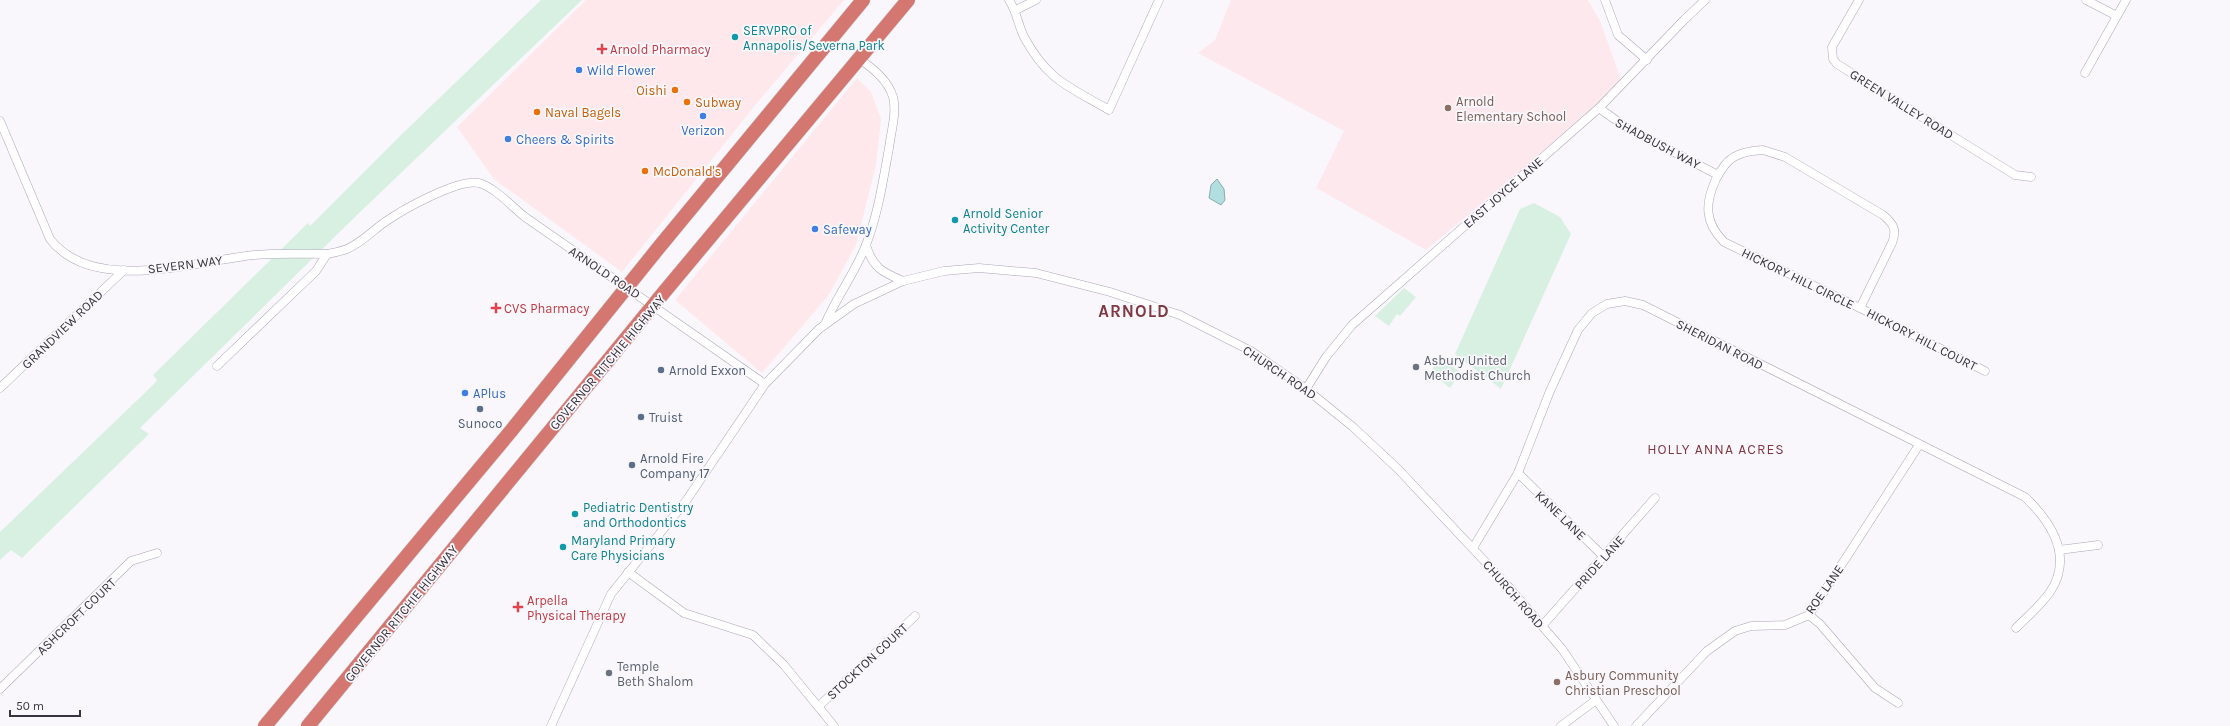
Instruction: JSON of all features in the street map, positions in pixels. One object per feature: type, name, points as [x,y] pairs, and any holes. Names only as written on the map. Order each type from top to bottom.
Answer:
[{"type":"highway","points":[[265,726],[511,431],[627,287],[863,0]]},
{"type":"highway","name":"GOVERNOR RITCHIE HIGHWAY","points":[[308,726],[654,305],[908,0]]},
{"type":"street","points":[[1009,0],[1016,10]]},
{"type":"street","points":[[1016,0],[1016,10],[1023,34],[1045,70],[1056,80],[1109,110],[1159,0]]},
{"type":"street","points":[[1016,10],[1036,0]]},
{"type":"street","points":[[1605,0],[1618,35],[1647,60]]},
{"type":"street","name":"EAST JOYCE LANE","points":[[1306,389],[1326,357],[1352,325],[1599,108],[1684,20],[1706,0]]},
{"type":"street","name":"GREEN VALLEY ROAD","points":[[1859,0],[1832,46],[1833,59],[1837,64],[2015,175],[2031,177]]},
{"type":"street","points":[[2086,0],[2117,16]]},
{"type":"street","points":[[2085,73],[2126,0]]},
{"type":"street","points":[[551,726],[611,594],[686,501],[765,384],[825,324],[833,305],[866,245],[878,206],[894,108],[893,96],[881,76],[859,58]]},
{"type":"street","name":"SHADBUSH WAY","points":[[1599,108],[1624,126],[1718,175]]},
{"type":"street","name":"SEVERN WAY","points":[[0,121],[44,227],[56,246],[71,258],[98,267],[124,270],[177,267],[252,255],[279,253],[327,254],[348,248],[398,214],[440,192]]},
{"type":"street","name":"HICKORY HILL CIRCLE","points":[[1763,150],[1771,151],[1785,157],[1889,220],[1895,227],[1894,238],[1860,308],[1724,242],[1712,227],[1708,198],[1718,175],[1731,159],[1741,154],[1763,150]]},
{"type":"street","name":"ARNOLD ROAD","points":[[440,192],[469,183],[484,185],[525,217],[654,305],[765,384]]},
{"type":"street","points":[[866,245],[870,257],[877,267],[884,273],[903,281]]},
{"type":"street","points":[[217,366],[316,271],[327,254]]},
{"type":"street","name":"CHURCH ROAD","points":[[825,324],[854,304],[903,281],[944,271],[979,268],[1036,273],[1103,290],[1180,315],[1217,333],[1251,351],[1306,389],[1353,427],[1398,469],[1473,548],[1562,649],[1614,726]]},
{"type":"street","name":"GRANDVIEW ROAD","points":[[0,388],[124,270]]},
{"type":"street","name":"SHERIDAN ROAD","points":[[1473,548],[1518,473],[1550,391],[1578,330],[1592,313],[1607,304],[1625,301],[1643,306],[2025,497],[2047,520],[2055,534],[2060,561],[2052,590],[2016,628]]},
{"type":"street","name":"HICKORY HILL COURT","points":[[1860,308],[1985,371]]},
{"type":"street","name":"ROE LANE","points":[[1636,726],[1707,651],[1735,631],[1750,626],[1785,626],[1809,615],[1919,445]]},
{"type":"street","name":"KANE LANE","points":[[1518,473],[1603,556]]},
{"type":"street","name":"PRIDE LANE","points":[[1542,626],[1655,498]]},
{"type":"street","points":[[2059,550],[2098,544]]},
{"type":"street","name":"ASHCROFT COURT","points":[[0,689],[131,561],[157,553]]},
{"type":"street","points":[[628,572],[684,613],[753,636],[784,665],[834,726]]},
{"type":"street","points":[[1809,615],[1820,624],[1875,688],[1898,703]]},
{"type":"street","name":"STOCKTON COURT","points":[[819,706],[916,616]]},
{"type":"street","points":[[1561,726],[1596,700]]},
{"type":"shaded area","points":[[586,0],[844,0],[757,103],[622,272],[494,179],[457,127]]},
{"type":"shaded area","name":"Arnold Elementary School","points":[[1231,0],[1588,0],[1600,21],[1623,85],[1426,250],[1316,188],[1344,131],[1198,53],[1215,40]]},
{"type":"shaded area","points":[[857,78],[871,92],[881,119],[876,165],[856,245],[828,296],[762,373],[675,300]]},
{"type":"green space","points":[[541,0],[582,0],[357,215],[140,428],[149,434],[22,558],[11,550],[0,560],[0,532],[155,383],[157,380],[153,375],[308,223],[310,226],[402,134]]},
{"type":"green space","points":[[1534,203],[1560,217],[1571,234],[1501,389],[1455,354],[1520,209]]},
{"type":"green space","points":[[1404,288],[1416,297],[1400,316],[1397,314],[1389,326],[1375,316]]},
{"type":"green space","points":[[1441,357],[1461,373],[1450,388],[1430,372]]},
{"type":"water","points":[[1217,179],[1224,189],[1225,200],[1221,205],[1209,198],[1211,185]]},
{"type":"place","name":"SERVPRO of Annapolis/Severna Park","points":[[735,37]]},
{"type":"place","name":"Arnold Pharmacy","points":[[602,49]]},
{"type":"place","name":"Wild Flower","points":[[579,70]]},
{"type":"place","name":"Oishi","points":[[675,90]]},
{"type":"place","name":"Subway","points":[[687,102]]},
{"type":"place","name":"Arnold Elementary School","points":[[1448,108]]},
{"type":"place","name":"Naval Bagels","points":[[537,112]]},
{"type":"place","name":"Verizon","points":[[703,116]]},
{"type":"place","name":"Cheers & Spirits","points":[[508,139]]},
{"type":"place","name":"McDonald's","points":[[645,171]]},
{"type":"place","name":"Arnold Senior Activity Center","points":[[955,220]]},
{"type":"place","name":"Safeway","points":[[815,229]]},
{"type":"place","name":"CVS Pharmacy","points":[[496,308]]},
{"type":"place","name":"Asbury United Methodist Church","points":[[1416,367]]},
{"type":"place","name":"Arnold Exxon","points":[[661,370]]},
{"type":"place","name":"APlus","points":[[465,393]]},
{"type":"place","name":"Sunoco","points":[[480,409]]},
{"type":"place","name":"Truist","points":[[641,417]]},
{"type":"place","name":"Arnold Fire Company 17","points":[[632,465]]},
{"type":"place","name":"Pediatric Dentistry and Orthodontics","points":[[575,514]]},
{"type":"place","name":"Maryland Primary Care Physicians","points":[[563,547]]},
{"type":"place","name":"Arpella Physical Therapy","points":[[518,607]]},
{"type":"place","name":"Temple Beth Shalom","points":[[609,673]]},
{"type":"place","name":"Asbury Community Christian Preschool","points":[[1557,682]]},
{"type":"district","name":"ARNOLD","points":[[1134,311]]},
{"type":"district","name":"HOLLY ANNA ACRES","points":[[1716,449]]}]
